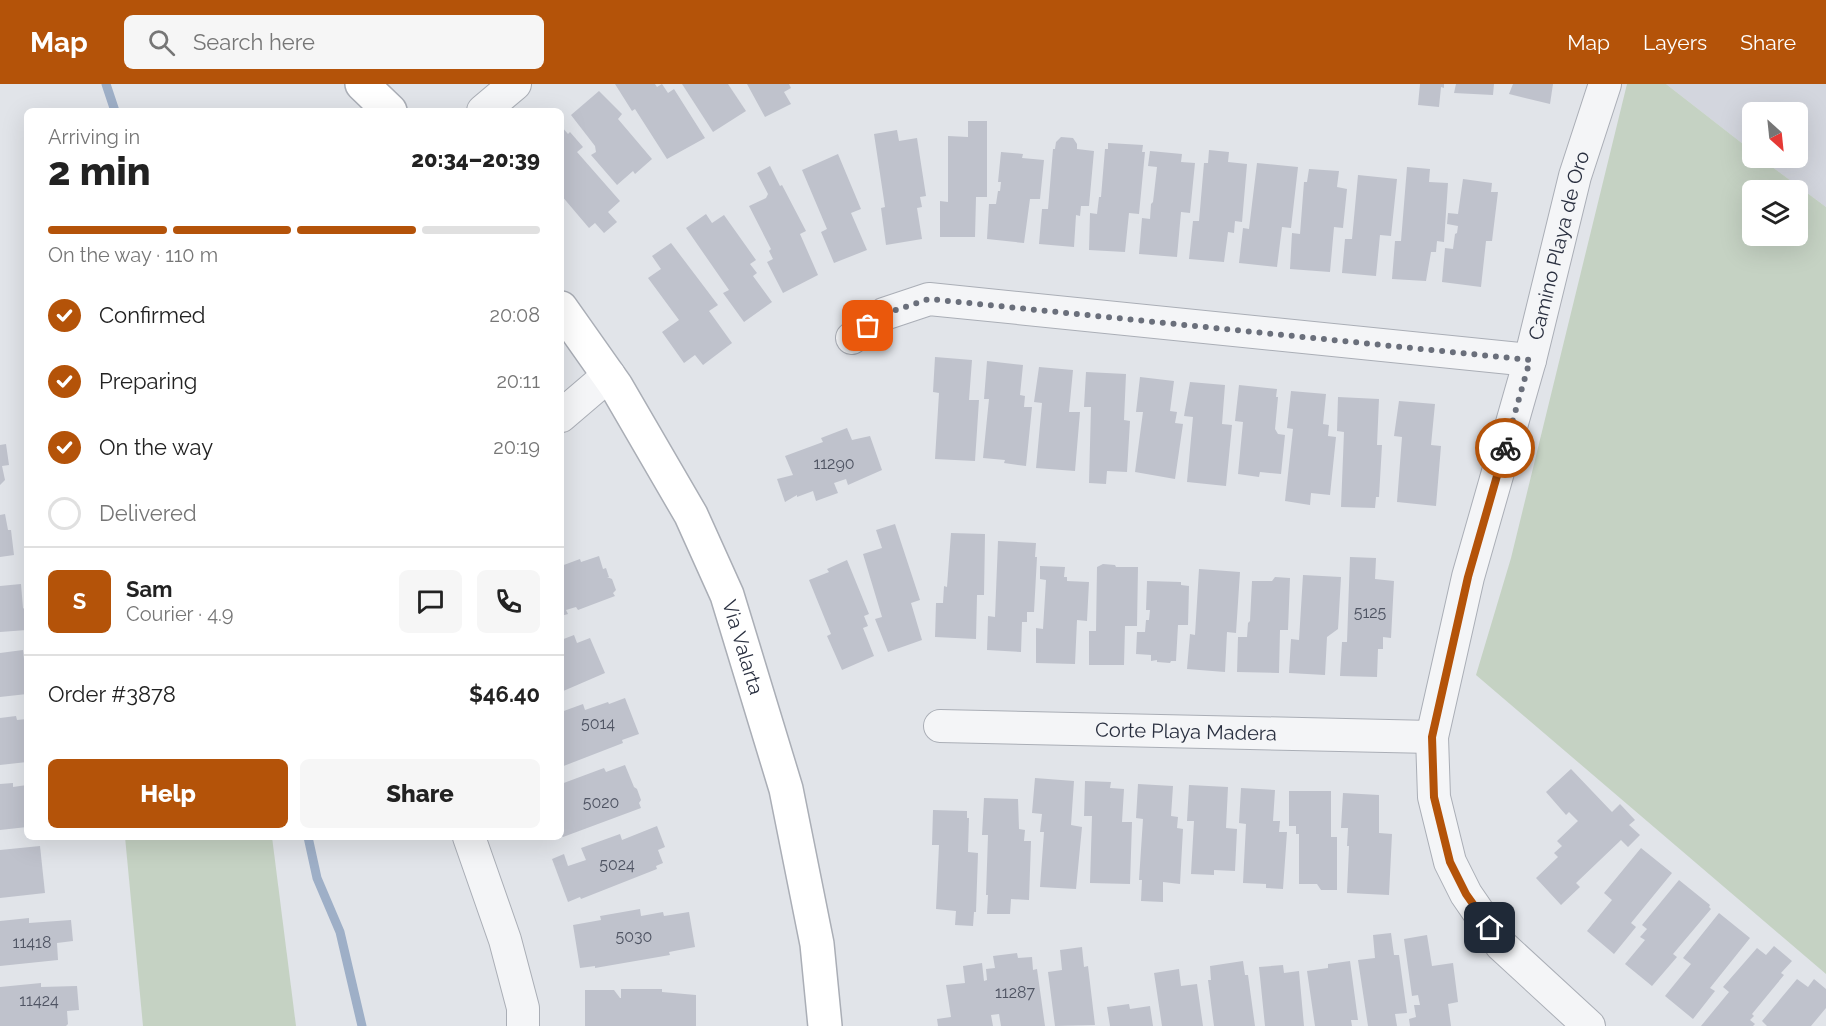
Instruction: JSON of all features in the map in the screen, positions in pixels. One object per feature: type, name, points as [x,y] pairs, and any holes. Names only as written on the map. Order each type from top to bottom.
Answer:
[{"type":"main road","points":[[362,84],[387,108]]},
{"type":"main road","name":"Via Valarta","points":[[564,312],[609,375],[691,515],[727,596],[786,789],[817,944],[825,1026]]},
{"type":"street","points":[[487,108],[515,84]]},
{"type":"street","name":"Camino Playa de Oro","points":[[1586,1025],[1501,945],[1466,894],[1450,862],[1434,797],[1432,737],[1468,577],[1530,360],[1575,176],[1605,84]]},
{"type":"street","points":[[852,338],[884,314],[929,299],[1530,360]]},
{"type":"street","points":[[564,413],[609,375]]},
{"type":"street","name":"Corte Playa Madera","points":[[940,726],[1432,737]]},
{"type":"street","points":[[470,840],[505,940],[523,1008],[523,1026]]},
{"type":"shaded area","points":[[1666,84],[1826,84],[1826,207],[1808,194],[1808,180],[1790,180],[1773,168],[1808,168],[1808,102],[1742,102],[1742,143]]},
{"type":"green space","points":[[1627,84],[1666,84],[1742,143],[1742,168],[1773,168],[1790,180],[1742,180],[1742,246],[1808,246],[1808,194],[1826,207],[1826,974],[1476,675],[1511,558]]},
{"type":"green space","points":[[125,840],[272,840],[296,1026],[143,1026]]},
{"type":"building","points":[[615,84],[655,84],[657,87],[662,84],[668,93],[674,89],[705,138],[667,159],[635,109],[632,111]]},
{"type":"building","points":[[682,84],[728,84],[746,111],[713,132]]},
{"type":"building","points":[[747,84],[789,84],[791,88],[784,92],[791,104],[765,117]]},
{"type":"building","points":[[1420,84],[1444,84],[1444,88],[1441,87],[1439,107],[1418,105]]},
{"type":"building","points":[[1456,84],[1494,84],[1493,95],[1454,93]]},
{"type":"building","points":[[1513,84],[1553,84],[1550,104],[1509,94]]},
{"type":"building","points":[[599,91],[622,114],[618,119],[652,159],[635,174],[633,171],[617,185],[591,155],[596,152],[595,146],[571,115]]},
{"type":"building","points":[[968,121],[987,121],[987,197],[976,197],[975,237],[940,237],[940,201],[948,202],[948,136],[968,137]]},
{"type":"building","points":[[564,129],[568,134],[570,132],[583,147],[577,152],[620,201],[608,212],[617,222],[604,233],[595,223],[589,228],[564,199]]},
{"type":"building","points":[[897,130],[899,141],[917,138],[926,196],[920,197],[922,207],[917,208],[922,239],[886,245],[881,208],[885,207],[874,134]]},
{"type":"building","points":[[1061,137],[1073,138],[1077,149],[1094,151],[1089,206],[1081,206],[1080,216],[1076,215],[1074,247],[1039,244],[1042,209],[1048,209],[1053,149]]},
{"type":"building","points":[[1108,143],[1143,145],[1142,152],[1145,152],[1139,214],[1129,213],[1125,252],[1089,250],[1090,213],[1097,214],[1099,197],[1101,197],[1105,149],[1108,149]]},
{"type":"building","points":[[1209,150],[1229,152],[1228,162],[1247,164],[1242,222],[1235,221],[1234,233],[1228,232],[1224,262],[1189,259],[1193,221],[1199,221],[1204,163],[1208,163]]},
{"type":"building","points":[[1150,151],[1182,154],[1181,162],[1195,163],[1190,213],[1181,212],[1177,257],[1139,254],[1142,218],[1150,219],[1157,167],[1148,166]]},
{"type":"building","points":[[1001,152],[1023,154],[1022,158],[1044,160],[1040,199],[1030,199],[1024,243],[987,239],[989,204],[996,204],[998,191],[1000,191],[1001,182],[998,182]]},
{"type":"building","points":[[838,154],[861,209],[851,213],[867,250],[834,263],[821,232],[827,229],[802,170]]},
{"type":"building","points":[[1257,163],[1298,167],[1291,228],[1282,227],[1277,267],[1239,263],[1243,228],[1249,229]]},
{"type":"building","points":[[770,166],[806,231],[800,234],[818,275],[783,293],[767,262],[773,259],[769,251],[771,249],[749,206],[766,198],[768,194],[757,173]]},
{"type":"building","points":[[1407,167],[1430,169],[1429,182],[1448,183],[1444,242],[1437,241],[1436,252],[1431,252],[1426,281],[1392,279],[1395,241],[1401,241]]},
{"type":"building","points":[[1309,169],[1339,171],[1337,187],[1347,189],[1343,228],[1334,227],[1330,272],[1290,269],[1292,233],[1300,234],[1304,182],[1307,182]]},
{"type":"building","points":[[1358,175],[1397,179],[1391,236],[1380,235],[1376,276],[1342,273],[1345,239],[1352,239]]},
{"type":"building","points":[[1463,179],[1492,183],[1491,192],[1498,192],[1492,241],[1486,241],[1481,287],[1442,282],[1445,248],[1453,249],[1458,226],[1447,224],[1448,213],[1458,214]]},
{"type":"building","points":[[706,214],[712,223],[724,215],[756,260],[750,264],[757,273],[753,276],[772,302],[744,322],[723,293],[729,290],[686,228]]},
{"type":"building","points":[[671,243],[718,305],[709,311],[732,343],[703,365],[695,355],[684,363],[662,332],[679,320],[648,278],[661,269],[652,256]]},
{"type":"building","points":[[935,357],[972,360],[969,400],[979,400],[975,461],[935,459],[939,393],[933,392]]},
{"type":"building","points":[[987,361],[1023,365],[1020,395],[1025,396],[1024,407],[1032,407],[1026,466],[1004,463],[1005,460],[983,458],[989,399],[984,399]]},
{"type":"building","points":[[1039,367],[1073,370],[1069,412],[1080,412],[1075,471],[1036,468],[1042,403],[1034,402]]},
{"type":"building","points":[[1086,372],[1126,374],[1124,420],[1130,421],[1127,472],[1107,471],[1106,484],[1089,483],[1091,407],[1084,407]]},
{"type":"building","points":[[1140,377],[1174,381],[1170,411],[1177,412],[1175,423],[1183,424],[1175,479],[1135,472],[1143,412],[1136,412]]},
{"type":"building","points":[[1190,382],[1225,385],[1222,424],[1232,425],[1226,486],[1187,482],[1193,417],[1184,416]]},
{"type":"building","points":[[1239,385],[1277,389],[1275,429],[1278,434],[1285,435],[1281,474],[1260,472],[1259,477],[1238,474],[1243,422],[1235,421]]},
{"type":"building","points":[[1291,391],[1326,394],[1323,424],[1329,425],[1328,436],[1336,437],[1330,495],[1311,493],[1310,505],[1285,501],[1293,429],[1287,428]]},
{"type":"building","points":[[1338,397],[1379,399],[1377,445],[1382,445],[1379,497],[1376,497],[1375,508],[1341,507],[1344,432],[1337,431]]},
{"type":"building","points":[[1399,401],[1435,404],[1431,445],[1441,446],[1436,506],[1397,502],[1402,437],[1394,436]]},
{"type":"building","points":[[847,428],[852,440],[870,436],[882,470],[848,485],[846,479],[834,483],[838,493],[816,501],[813,491],[797,497],[797,495],[785,502],[777,479],[793,475],[785,456],[823,442],[821,438]]},
{"type":"building","points":[[6,444],[9,465],[2,466],[5,480],[0,485],[0,445]]},
{"type":"building","points":[[5,514],[8,530],[11,530],[14,555],[0,557],[0,515]]},
{"type":"building","points":[[895,524],[920,600],[911,603],[922,640],[888,652],[875,619],[882,617],[863,554],[882,548],[876,530]]},
{"type":"building","points":[[951,533],[985,534],[984,595],[977,595],[976,639],[935,637],[936,603],[943,603],[944,586],[947,587]]},
{"type":"building","points":[[998,541],[1036,543],[1034,612],[1027,612],[1027,622],[1022,622],[1021,652],[987,650],[988,616],[995,617]]},
{"type":"building","points":[[599,556],[603,569],[606,568],[609,577],[607,577],[612,579],[616,590],[613,593],[615,596],[578,610],[576,607],[566,610],[568,614],[564,615],[564,565],[580,559],[581,562]]},
{"type":"building","points":[[1350,557],[1376,558],[1375,579],[1394,581],[1391,638],[1383,637],[1383,649],[1378,649],[1377,677],[1340,676],[1342,642],[1347,642]]},
{"type":"building","points":[[847,560],[869,614],[864,616],[868,626],[863,628],[874,656],[842,670],[827,636],[831,634],[809,580],[829,572],[827,569]]},
{"type":"building","points":[[1103,564],[1116,567],[1138,567],[1137,626],[1125,626],[1124,665],[1089,665],[1089,631],[1096,631],[1097,567]]},
{"type":"building","points":[[1040,566],[1065,567],[1064,577],[1067,577],[1067,581],[1089,582],[1087,621],[1077,620],[1075,664],[1036,663],[1036,628],[1043,629],[1046,580],[1040,579]]},
{"type":"building","points":[[1199,569],[1240,572],[1236,633],[1227,632],[1225,672],[1187,669],[1190,634],[1195,635]]},
{"type":"building","points":[[1303,575],[1341,577],[1338,629],[1327,637],[1325,675],[1289,673],[1291,639],[1299,640]]},
{"type":"building","points":[[1275,577],[1290,578],[1288,630],[1280,630],[1279,673],[1237,672],[1238,637],[1247,637],[1252,581],[1272,581]]},
{"type":"building","points":[[1147,581],[1181,582],[1181,585],[1189,586],[1188,625],[1178,625],[1176,661],[1170,663],[1151,661],[1151,655],[1136,654],[1137,632],[1145,632],[1146,620],[1149,620],[1150,610],[1146,610]]},
{"type":"building","points":[[21,584],[24,630],[0,632],[0,586]]},
{"type":"building","points":[[574,635],[577,643],[590,638],[605,673],[564,691],[564,639]]},
{"type":"building","points":[[23,650],[24,694],[0,697],[0,653]]},
{"type":"building","points":[[625,698],[639,734],[622,740],[623,743],[564,766],[564,711],[583,704],[585,710],[608,702],[609,704]]},
{"type":"building","points":[[16,716],[17,720],[24,719],[24,762],[0,765],[0,718]]},
{"type":"building","points":[[625,765],[637,789],[641,808],[564,837],[564,783],[604,768],[606,772]]},
{"type":"building","points":[[1571,769],[1612,812],[1620,804],[1635,820],[1629,825],[1640,835],[1628,847],[1621,840],[1576,883],[1580,887],[1561,905],[1536,878],[1558,857],[1554,853],[1562,846],[1557,841],[1578,821],[1569,812],[1566,815],[1546,792]]},
{"type":"building","points":[[1035,778],[1074,781],[1071,825],[1082,827],[1076,889],[1040,887],[1044,832],[1040,832],[1042,814],[1032,813]]},
{"type":"building","points":[[1085,781],[1111,782],[1110,788],[1124,789],[1122,822],[1132,822],[1130,884],[1090,883],[1092,816],[1084,816]]},
{"type":"building","points":[[13,783],[13,787],[24,785],[24,827],[0,830],[0,784]]},
{"type":"building","points":[[1138,784],[1173,786],[1171,816],[1178,817],[1177,828],[1183,829],[1180,884],[1163,882],[1163,902],[1141,901],[1142,880],[1139,880],[1143,819],[1136,818]]},
{"type":"building","points":[[1189,785],[1228,787],[1226,828],[1237,829],[1235,871],[1214,870],[1214,875],[1191,874],[1194,821],[1187,821]]},
{"type":"building","points":[[1241,788],[1275,790],[1273,821],[1280,821],[1279,832],[1287,832],[1283,889],[1266,888],[1266,884],[1243,883],[1246,824],[1239,823]]},
{"type":"building","points":[[1289,791],[1331,791],[1331,837],[1337,837],[1337,890],[1321,890],[1317,884],[1299,884],[1299,834],[1296,834],[1296,826],[1289,826]]},
{"type":"building","points":[[1343,793],[1379,795],[1379,833],[1392,834],[1389,895],[1347,893],[1349,846],[1347,846],[1348,828],[1341,828]]},
{"type":"building","points":[[984,798],[1018,799],[1019,829],[1025,830],[1024,841],[1031,841],[1029,900],[1011,899],[1010,914],[987,914],[988,835],[982,835]]},
{"type":"building","points":[[933,810],[967,811],[967,818],[969,818],[968,852],[978,853],[976,912],[974,912],[973,926],[955,925],[956,911],[936,909],[939,845],[932,845]]},
{"type":"building","points":[[657,826],[665,847],[658,850],[663,863],[656,866],[657,869],[568,902],[552,859],[564,854],[568,866],[586,860],[581,848],[620,834],[622,840]]},
{"type":"building","points":[[40,846],[45,893],[0,898],[0,850]]},
{"type":"building","points":[[1641,848],[1672,873],[1631,923],[1636,927],[1614,954],[1587,931],[1612,900],[1604,893]]},
{"type":"building","points":[[1679,880],[1710,905],[1711,909],[1673,954],[1677,957],[1652,986],[1625,964],[1645,940],[1640,937],[1647,929],[1642,925]]},
{"type":"building","points":[[640,909],[641,916],[663,912],[664,916],[689,912],[695,947],[669,952],[670,955],[595,968],[595,966],[580,968],[573,925],[601,920],[600,916]]},
{"type":"building","points":[[1719,913],[1750,938],[1710,988],[1715,991],[1693,1019],[1665,996],[1691,964],[1683,958]]},
{"type":"building","points":[[29,918],[29,923],[71,920],[73,941],[57,943],[58,960],[0,966],[0,921]]},
{"type":"building","points":[[1391,933],[1394,955],[1399,955],[1407,1013],[1395,1014],[1397,1026],[1368,1026],[1358,960],[1375,958],[1373,935]]},
{"type":"building","points":[[1427,935],[1432,966],[1453,963],[1458,1002],[1448,1004],[1451,1026],[1410,1026],[1409,1019],[1416,1017],[1414,1005],[1420,1005],[1418,995],[1412,996],[1404,939]]},
{"type":"building","points":[[1774,946],[1792,961],[1781,973],[1784,975],[1752,1014],[1754,1016],[1750,1020],[1755,1024],[1753,1026],[1701,1026],[1729,992],[1723,987],[1757,948],[1766,955]]},
{"type":"building","points":[[1082,947],[1084,967],[1088,966],[1095,1025],[1055,1026],[1048,972],[1062,970],[1060,950]]},
{"type":"building","points":[[1017,953],[1018,958],[1032,957],[1033,970],[1037,969],[1045,1026],[1001,1026],[999,1014],[991,1015],[993,1026],[938,1026],[937,1019],[951,1017],[946,985],[965,983],[963,966],[982,963],[984,981],[987,980],[986,969],[995,968],[993,956]]},
{"type":"building","points":[[1243,961],[1245,975],[1248,975],[1255,1026],[1214,1026],[1208,980],[1211,980],[1210,966]]},
{"type":"building","points":[[1350,961],[1358,1020],[1351,1020],[1352,1026],[1315,1026],[1307,971],[1328,968],[1328,964]]},
{"type":"building","points":[[1283,965],[1284,973],[1299,971],[1304,1026],[1265,1026],[1259,967]]},
{"type":"building","points":[[1179,969],[1181,986],[1197,984],[1203,1026],[1162,1026],[1154,973]]},
{"type":"building","points":[[1797,979],[1808,987],[1814,979],[1826,989],[1826,1008],[1811,1026],[1767,1026],[1762,1021]]},
{"type":"building","points":[[41,983],[41,987],[77,986],[79,1010],[67,1011],[68,1024],[66,1026],[0,1026],[0,987]]},
{"type":"building","points":[[621,989],[662,989],[662,992],[696,995],[696,1026],[585,1026],[585,990],[614,990],[621,998]]},
{"type":"building","points":[[1129,1004],[1130,1009],[1150,1006],[1153,1026],[1110,1026],[1107,1007]]},
{"type":"waterway","points":[[106,84],[114,108]]},
{"type":"waterway","points":[[309,840],[317,878],[340,932],[362,1026]]},
{"type":"way so far","points":[[868,326],[884,314],[929,299],[1530,360],[1505,448]]},
{"type":"route","points":[[1490,928],[1466,894],[1450,862],[1434,797],[1432,737],[1468,577],[1505,448]]}]
